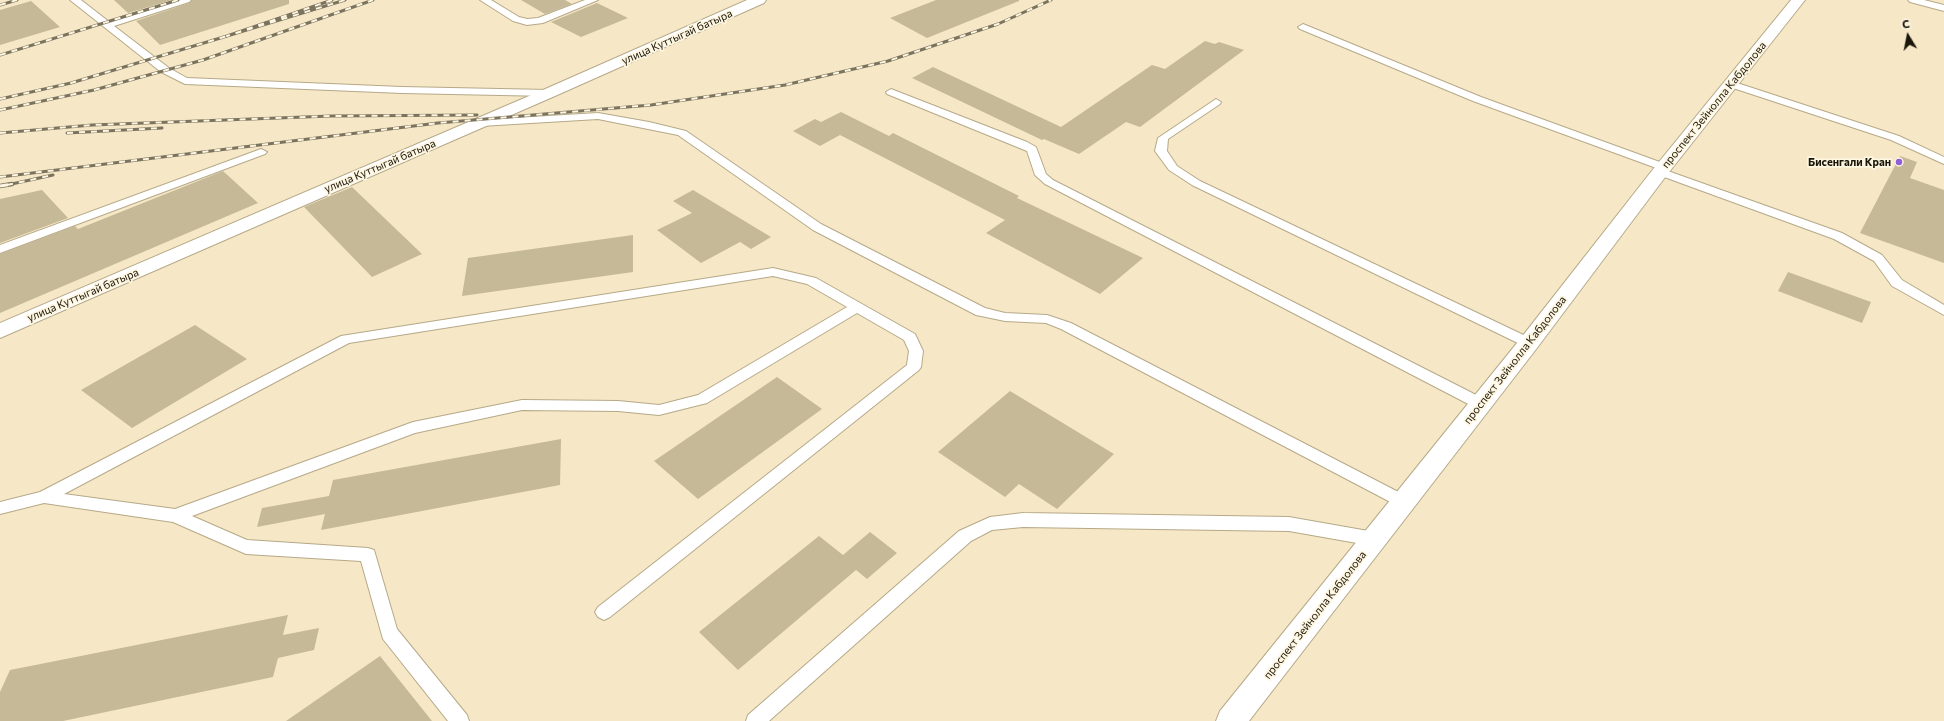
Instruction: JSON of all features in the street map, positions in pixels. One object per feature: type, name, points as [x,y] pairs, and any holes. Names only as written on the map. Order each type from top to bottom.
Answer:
[{"type":"main road","name":"улица Куттыгай батыра","points":[[0,331],[481,123],[759,0]]},
{"type":"main road","name":"проспект Зейнолла Кабдолова","points":[[1239,718],[1374,539],[1481,404],[1662,169],[1798,0]]},
{"type":"lane","points":[[75,0],[165,70],[185,81],[402,90],[549,93]]},
{"type":"lane","points":[[107,25],[186,0]]},
{"type":"lane","points":[[485,0],[516,19],[527,22],[540,21],[593,0]]},
{"type":"lane","points":[[1913,0],[1944,8]]},
{"type":"lane","points":[[1303,27],[1477,99],[1838,236],[1878,258],[1897,283],[1944,311]]},
{"type":"lane","points":[[1731,84],[1895,138],[1944,161]]},
{"type":"lane","points":[[891,92],[1023,144],[1032,149],[1041,175],[1049,182],[1481,404]]},
{"type":"lane","points":[[1216,102],[1163,138],[1161,151],[1173,168],[1196,183],[1529,342]]},
{"type":"lane","points":[[481,123],[598,116],[649,125],[682,133],[816,227],[981,312],[1005,317],[1047,319],[1066,326],[1404,502]]},
{"type":"lane","points":[[0,249],[261,152]]},
{"type":"lane","points":[[0,508],[44,497],[346,339],[773,272],[811,281],[910,338],[916,351],[914,367],[604,612]]},
{"type":"lane","points":[[175,516],[413,428],[522,405],[618,406],[659,410],[702,399],[857,307]]},
{"type":"lane","points":[[44,497],[175,516],[246,547],[368,555],[389,633],[460,721]]},
{"type":"lane","points":[[756,721],[965,536],[990,524],[1023,520],[1289,524],[1374,539]]},
{"type":"building","points":[[114,0],[172,0],[128,13]]},
{"type":"building","points":[[192,0],[289,0],[289,4],[160,45],[136,21],[189,3]]},
{"type":"building","points":[[521,0],[565,0],[572,4],[545,14]]},
{"type":"building","points":[[936,0],[1019,1],[927,38],[890,18]]},
{"type":"building","points":[[31,1],[60,27],[0,45],[0,10]]},
{"type":"building","points":[[597,3],[628,18],[581,37],[551,22]]},
{"type":"building","points":[[1205,41],[1215,44],[1219,42],[1244,50],[1140,127],[1126,122],[1079,154],[1044,139],[1042,140],[912,78],[933,67],[1061,127],[1152,65],[1165,69]]},
{"type":"building","points":[[841,112],[889,136],[893,133],[1019,196],[1017,198],[1143,258],[1100,294],[986,233],[1005,220],[840,135],[820,146],[793,131],[815,119],[821,122]]},
{"type":"building","points":[[1900,156],[1917,162],[1910,178],[1944,190],[1944,263],[1860,233]]},
{"type":"building","points":[[223,171],[258,203],[0,313],[0,254],[75,226],[78,229]]},
{"type":"building","points":[[352,187],[422,254],[372,277],[304,207]]},
{"type":"building","points":[[42,190],[68,218],[0,243],[0,199]]},
{"type":"building","points":[[693,190],[771,237],[751,249],[740,242],[701,263],[657,230],[692,213],[673,201]]},
{"type":"building","points":[[633,235],[633,272],[462,296],[468,258]]},
{"type":"building","points":[[1788,272],[1871,302],[1862,323],[1778,291]]},
{"type":"building","points":[[195,325],[247,359],[132,428],[81,390]]},
{"type":"building","points":[[777,377],[822,409],[698,499],[654,461]]},
{"type":"building","points":[[1010,391],[1114,454],[1057,509],[1019,484],[1005,497],[938,452]]},
{"type":"building","points":[[561,439],[560,485],[321,530],[325,514],[257,527],[262,508],[329,496],[333,480]]},
{"type":"building","points":[[870,532],[897,553],[867,579],[856,570],[738,670],[699,632],[819,536],[843,555]]},
{"type":"building","points":[[288,615],[283,635],[319,628],[314,650],[278,658],[273,677],[63,721],[0,721],[0,692],[10,670]]},
{"type":"building","points":[[380,656],[432,721],[286,721]]},
{"type":"railway","points":[[0,5],[17,0]]},
{"type":"railway","points":[[0,55],[178,0]]},
{"type":"railway","points":[[227,36],[332,0]]},
{"type":"railway","points":[[227,36],[345,0]]},
{"type":"railway","points":[[0,110],[94,90],[203,60],[373,0]]},
{"type":"railway","points":[[0,177],[438,123],[651,105],[785,85],[888,61],[998,24],[1051,0]]},
{"type":"railway","points":[[0,99],[71,83],[227,36]]},
{"type":"railway","points":[[0,133],[92,125],[331,116],[477,115]]},
{"type":"railway","points":[[67,133],[162,128]]},
{"type":"railway","points":[[10,184],[53,175]]},
{"type":"railway","points":[[0,186],[10,184]]},
{"type":"place","name":"Бисенгали Кран","points":[[1899,162]]}]
